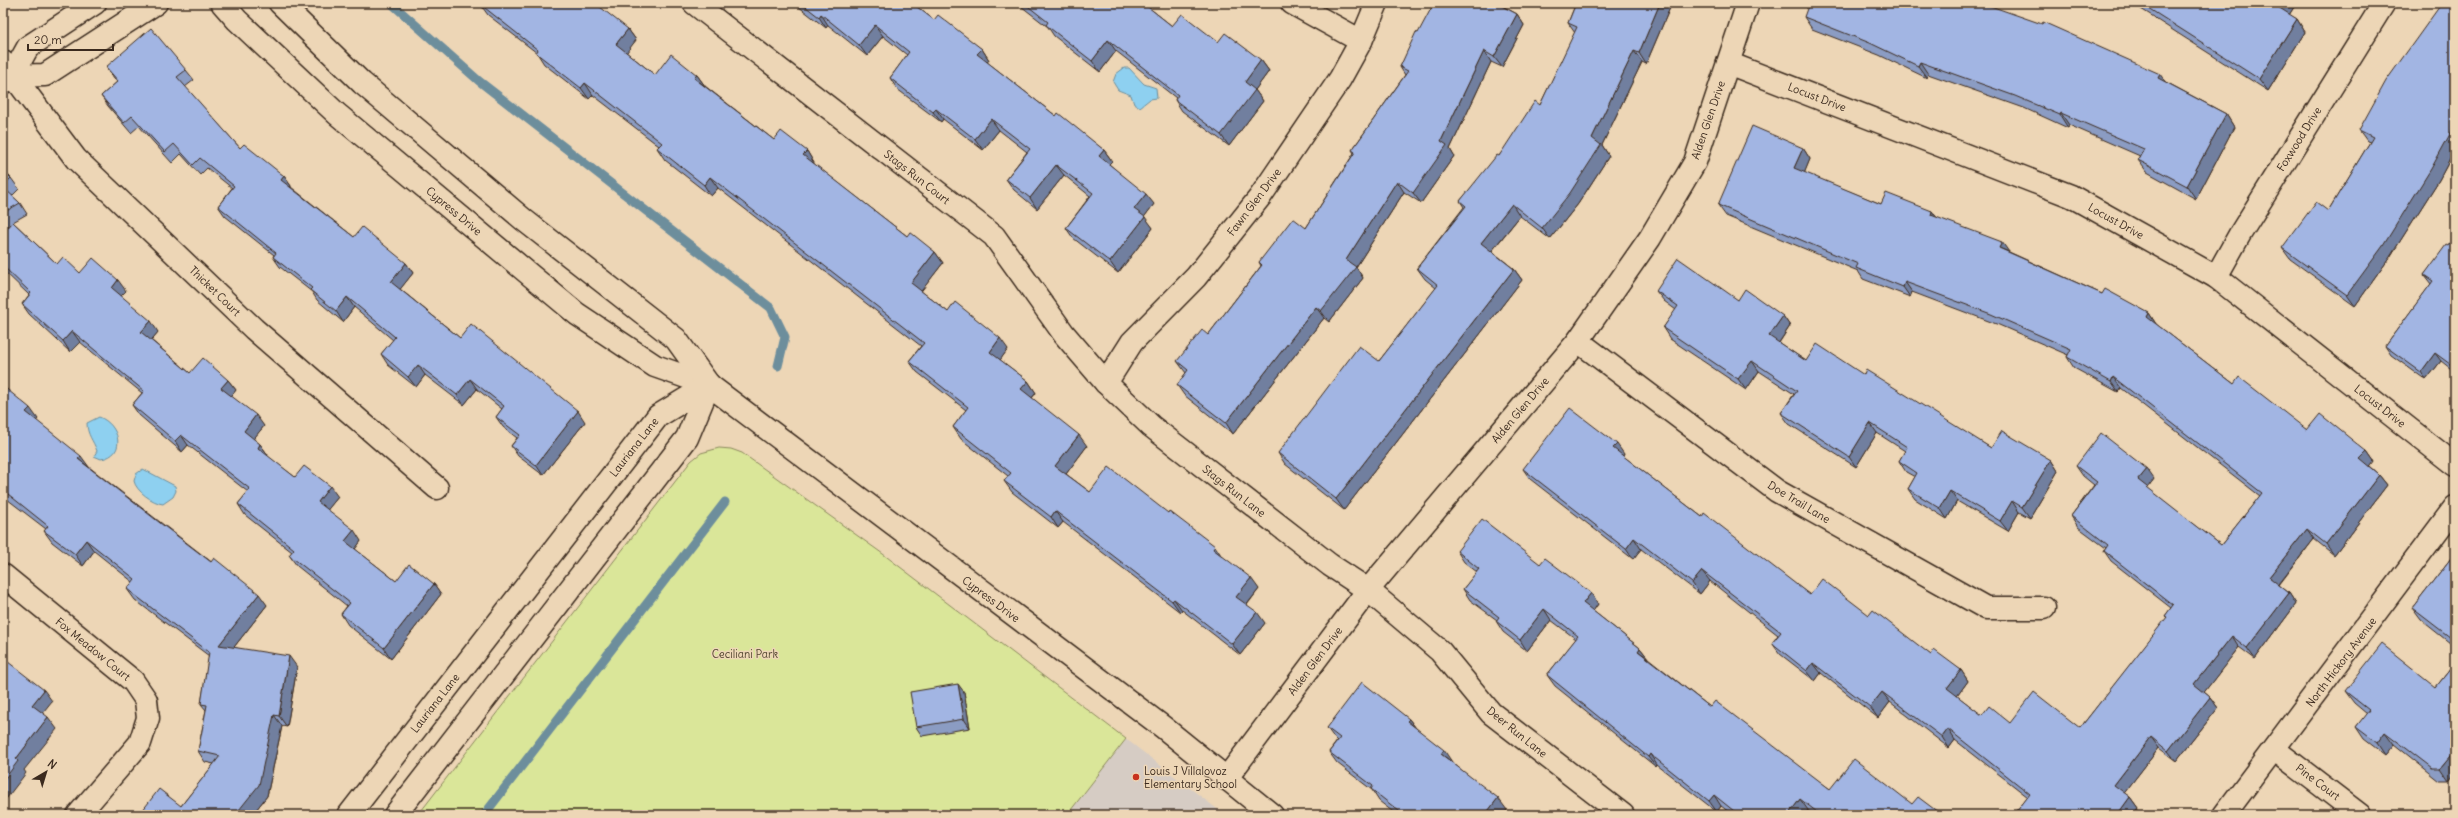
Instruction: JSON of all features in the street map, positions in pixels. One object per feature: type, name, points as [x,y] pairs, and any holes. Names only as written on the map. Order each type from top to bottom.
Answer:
[{"type":"street","points":[[6,74],[28,46],[95,3]]},
{"type":"street","points":[[6,74],[45,74],[156,3]]},
{"type":"street","name":"Cypress Drive","points":[[222,3],[237,20],[337,114],[577,314],[655,366],[709,385]]},
{"type":"street","name":"Cypress Drive","points":[[280,3],[374,94],[524,220],[676,339],[709,385],[1163,727],[1272,815]]},
{"type":"street","name":"Stags Run Court","points":[[694,3],[994,236],[1062,331],[1106,383]]},
{"type":"street","points":[[1292,3],[1361,41]]},
{"type":"street","name":"Fawn Glen Drive","points":[[1106,383],[1132,342],[1196,278],[1260,197],[1340,79],[1361,41],[1377,3]]},
{"type":"street","name":"Alden Glen Drive","points":[[1226,779],[1368,590],[1578,341],[1650,238],[1695,162],[1748,3]]},
{"type":"street","name":"Foxwood Drive","points":[[2216,277],[2240,234],[2384,3]]},
{"type":"street","name":"Locust Drive","points":[[1728,63],[2071,196],[2216,277],[2455,465]]},
{"type":"street","name":"Thicket Court","points":[[6,74],[76,159],[254,329],[437,488]]},
{"type":"street","name":"Doe Trail Lane","points":[[1578,341],[1777,490],[1986,608],[2044,608]]},
{"type":"street","name":"Stags Run Lane","points":[[1106,383],[1151,426],[1330,564],[1368,590]]},
{"type":"street","points":[[395,815],[687,438],[709,385]]},
{"type":"street","name":"Lauriana Lane","points":[[349,815],[658,416],[709,385]]},
{"type":"street","name":"North Hickory Avenue","points":[[2224,815],[2275,750],[2455,507]]},
{"type":"street","name":"Fox Meadow Court","points":[[3,575],[133,681],[146,700],[148,718],[140,743],[78,815]]},
{"type":"street","name":"Deer Run Lane","points":[[1368,590],[1440,651],[1491,713],[1623,815]]},
{"type":"street","name":"Pine Court","points":[[2275,750],[2360,815]]},
{"type":"shaded area","name":"Louis J Villalovoz Elementary School","points":[[1126,739],[1225,815],[1067,815]]},
{"type":"green space","name":"Ceciliani Park","points":[[719,448],[731,449],[742,453],[883,554],[1126,739],[1067,815],[418,815],[691,461],[701,453]]},
{"type":"water","points":[[1124,68],[1129,68],[1144,84],[1156,88],[1157,98],[1150,99],[1140,107],[1134,104],[1131,95],[1118,90],[1113,82],[1116,74]]},
{"type":"water","points":[[99,417],[112,426],[118,439],[118,446],[115,452],[101,459],[94,456],[97,451],[87,427],[87,423]]},
{"type":"water","points":[[143,469],[175,486],[176,491],[173,497],[163,504],[141,492],[135,485],[134,481],[136,474]]},
{"type":"building","points":[[595,3],[628,29],[616,44],[655,75],[671,54],[697,75],[694,78],[774,140],[781,131],[807,151],[803,155],[907,236],[910,232],[935,252],[911,283],[948,312],[955,302],[1000,338],[990,352],[1028,381],[1021,389],[1079,435],[1055,466],[1090,492],[1109,467],[1168,513],[1169,511],[1215,546],[1213,549],[1251,578],[1236,597],[1257,612],[1232,644],[1174,599],[1172,601],[1055,511],[1051,517],[1004,481],[1011,473],[953,427],[968,407],[909,361],[924,343],[710,177],[704,185],[657,148],[662,143],[585,83],[581,88],[536,53],[538,50],[480,4]]},
{"type":"building","points":[[801,3],[912,3],[934,20],[938,15],[982,49],[977,54],[1056,116],[1058,113],[1104,150],[1099,156],[1146,194],[1134,209],[1145,217],[1110,262],[1066,228],[1093,193],[1056,165],[1030,198],[1006,179],[1030,149],[991,119],[975,139],[936,109],[933,112],[890,78],[909,52],[875,25],[859,45],[821,14],[819,17]]},
{"type":"building","points":[[1024,3],[1143,3],[1172,26],[1182,14],[1218,42],[1225,33],[1261,60],[1245,82],[1255,90],[1221,135],[1175,100],[1178,95],[1108,40],[1092,61],[1046,25],[1048,22]]},
{"type":"building","points":[[1434,3],[1496,3],[1517,14],[1494,57],[1484,51],[1441,141],[1447,145],[1413,193],[1397,181],[1346,260],[1356,267],[1321,311],[1316,307],[1226,423],[1177,385],[1188,370],[1177,361],[1202,330],[1208,335],[1262,265],[1259,262],[1293,218],[1306,228],[1355,152],[1352,150],[1408,71],[1400,67],[1416,32],[1418,33]]},
{"type":"building","points":[[1576,3],[1660,3],[1639,53],[1634,51],[1592,138],[1601,145],[1570,193],[1542,228],[1512,204],[1481,243],[1514,269],[1336,499],[1278,453],[1359,346],[1379,361],[1438,285],[1417,268],[1466,206],[1460,201],[1497,155],[1499,156],[1535,101],[1540,105],[1577,27],[1568,23]]},
{"type":"building","points":[[1809,3],[1982,3],[2042,24],[2043,22],[2160,74],[2158,78],[2226,114],[2187,186],[2138,160],[2144,149],[2061,113],[2060,115],[2015,96],[1920,62],[1918,66],[1870,43],[1804,17]]},
{"type":"building","points":[[2143,3],[2280,3],[2278,7],[2297,19],[2259,79],[2148,8],[2149,7]]},
{"type":"building","points":[[2442,3],[2455,3],[2455,125],[2431,169],[2383,246],[2347,295],[2282,248],[2316,202],[2328,211],[2373,137],[2359,130],[2386,81]]},
{"type":"building","points":[[151,28],[186,70],[177,77],[240,148],[244,144],[284,176],[281,180],[354,237],[362,227],[406,263],[391,282],[460,338],[471,324],[578,411],[536,465],[511,446],[520,435],[496,417],[504,406],[470,379],[457,395],[418,365],[408,377],[381,354],[395,337],[347,297],[336,311],[310,290],[312,288],[273,257],[276,253],[218,206],[234,186],[200,158],[193,165],[174,144],[165,152],[132,116],[124,123],[101,96],[118,81],[106,67]]},
{"type":"building","points":[[1752,126],[1803,148],[1794,168],[1881,204],[1886,193],[1932,211],[1931,215],[2002,242],[1999,248],[2102,294],[2105,289],[2149,313],[2147,317],[2234,384],[2239,377],[2307,430],[2320,414],[2367,452],[2360,459],[2379,475],[2326,544],[2307,529],[2269,577],[2289,593],[2247,648],[2232,636],[2194,684],[2210,697],[2168,751],[2151,737],[2114,785],[2130,797],[2117,815],[2014,815],[2030,794],[1948,729],[1942,737],[1882,692],[1870,707],[1813,663],[1807,671],[1772,643],[1781,632],[1702,571],[1692,583],[1634,538],[1626,549],[1523,469],[1570,408],[1617,444],[1613,448],[1702,517],[1704,513],[1810,595],[1822,579],[1869,615],[1873,610],[1931,655],[1934,650],[1961,670],[1947,688],[1982,715],[1989,706],[2010,723],[2034,692],[2080,728],[2167,617],[2165,616],[2173,605],[2104,551],[2108,545],[2071,516],[2097,482],[2076,466],[2101,433],[2147,469],[2138,480],[2221,545],[2262,493],[2113,377],[2111,382],[2067,357],[2071,349],[1991,314],[1905,282],[1903,287],[1856,268],[1858,264],[1718,205]]},
{"type":"building","points":[[3,170],[11,178],[3,186]]},
{"type":"building","points":[[3,187],[20,203],[3,213]]},
{"type":"building","points":[[13,222],[57,264],[63,257],[80,273],[93,258],[118,280],[112,288],[151,321],[141,332],[190,373],[203,358],[228,380],[221,388],[256,415],[244,431],[260,444],[258,448],[295,477],[304,466],[330,486],[318,502],[354,530],[345,541],[396,581],[409,564],[434,584],[384,648],[341,614],[350,603],[289,555],[294,549],[238,504],[250,489],[181,435],[175,441],[132,405],[144,391],[72,331],[63,341],[22,304],[31,293],[3,266],[3,233]]},
{"type":"building","points":[[2455,237],[2455,366],[2454,367],[2435,353],[2421,372],[2385,346],[2433,281],[2424,275],[2446,245],[2448,246]]},
{"type":"building","points":[[1678,258],[1738,300],[1745,289],[1783,316],[1769,336],[1806,361],[1817,344],[1864,375],[1866,370],[1991,448],[2002,431],[2051,460],[2022,507],[2012,501],[2000,521],[1950,491],[1940,508],[1908,489],[1917,473],[1899,461],[1907,447],[1870,423],[1849,457],[1781,413],[1797,391],[1752,361],[1738,379],[1663,328],[1678,306],[1656,291]]},
{"type":"building","points":[[3,386],[30,408],[26,412],[81,456],[78,459],[211,562],[214,558],[259,594],[219,645],[289,656],[279,716],[274,715],[259,785],[235,815],[139,815],[159,789],[181,806],[220,756],[198,751],[207,705],[201,704],[209,652],[127,589],[135,579],[86,540],[75,554],[44,531],[48,526],[3,490]]},
{"type":"building","points":[[1482,519],[1540,564],[1545,558],[1591,593],[1583,603],[1640,648],[1638,651],[1710,707],[1715,701],[1830,789],[1854,759],[1912,804],[1918,797],[1942,815],[1821,815],[1800,799],[1788,815],[1739,815],[1714,795],[1709,801],[1650,754],[1648,757],[1547,675],[1578,636],[1544,609],[1520,640],[1496,621],[1499,617],[1463,589],[1479,569],[1457,551]]},
{"type":"building","points":[[2455,553],[2455,641],[2412,608]]},
{"type":"building","points":[[2382,644],[2436,687],[2455,663],[2455,750],[2440,768],[2432,768],[2385,732],[2377,743],[2356,727],[2369,710],[2345,691]]},
{"type":"building","points":[[3,658],[44,690],[32,705],[48,717],[16,759],[18,761],[3,781]]},
{"type":"building","points":[[1362,682],[1409,719],[1407,721],[1444,750],[1441,754],[1498,798],[1485,815],[1404,815],[1371,789],[1373,786],[1329,752],[1340,738],[1327,728]]},
{"type":"building","points":[[958,684],[964,719],[916,727],[910,692]]},
{"type":"waterway","points":[[391,3],[479,81],[771,308],[785,337],[778,366]]},
{"type":"waterway","points":[[484,815],[725,502]]},
{"type":"place","name":"Louis J Villalovoz Elementary School","points":[[1136,777]]}]
